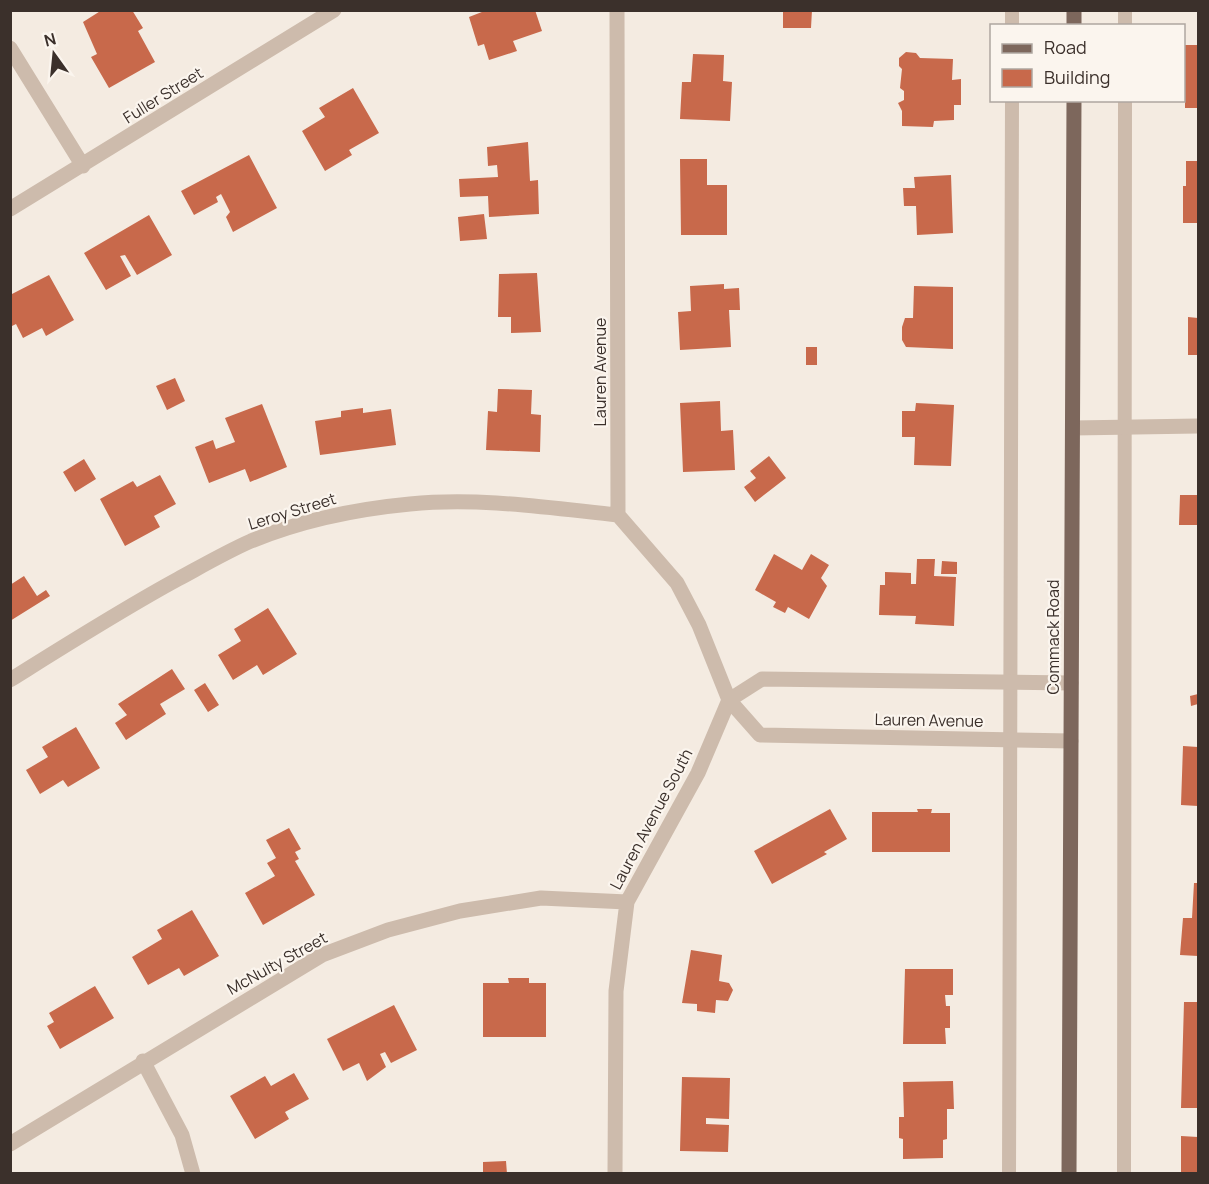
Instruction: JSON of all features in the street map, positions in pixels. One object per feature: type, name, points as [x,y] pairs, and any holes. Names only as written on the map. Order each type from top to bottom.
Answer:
[{"type":"main road","name":"Commack Road","points":[[1069,1173],[1074,102]]},
{"type":"street","name":"Fuller Street","points":[[10,209],[334,10]]},
{"type":"street","name":"Lauren Avenue","points":[[617,10],[618,516],[677,583],[699,626],[729,700],[760,735],[1071,741]]},
{"type":"street","points":[[10,48],[83,166]]},
{"type":"street","points":[[1073,428],[1198,426]]},
{"type":"street","name":"Leroy Street","points":[[10,680],[113,615],[196,569],[251,541],[306,523],[353,512],[410,504],[472,502],[618,516]]},
{"type":"street","points":[[729,700],[762,679],[1071,683]]},
{"type":"street","name":"Lauren Avenue South","points":[[615,1173],[616,991],[627,902],[698,773],[729,700]]},
{"type":"street","name":"McNulty Street","points":[[10,1144],[143,1061],[322,955],[388,930],[460,911],[541,898],[627,902]]},
{"type":"street","points":[[143,1061],[182,1135],[193,1173]]},
{"type":"lane","points":[[1009,1173],[1012,102]]},
{"type":"lane","points":[[1124,1173],[1125,102]]},
{"type":"building","points":[[102,10],[132,10],[143,28],[138,31],[155,62],[109,88],[91,57],[97,54],[83,22]]},
{"type":"building","points":[[487,10],[535,10],[542,31],[513,41],[517,51],[489,60],[484,44],[478,46],[469,17]]},
{"type":"building","points":[[783,10],[812,10],[811,28],[783,28]]},
{"type":"building","points":[[1185,45],[1198,45],[1198,108],[1185,108]]},
{"type":"building","points":[[906,52],[916,53],[920,58],[953,59],[952,80],[961,79],[961,105],[954,105],[954,120],[934,121],[933,127],[902,126],[902,111],[898,103],[904,100],[904,91],[900,88],[902,69],[899,66],[899,58]]},
{"type":"building","points":[[693,54],[724,55],[723,81],[732,82],[730,121],[680,119],[682,82],[691,82]]},
{"type":"building","points":[[353,88],[379,133],[349,150],[352,155],[325,171],[302,131],[325,117],[319,108]]},
{"type":"building","points":[[528,142],[530,181],[538,180],[539,214],[489,217],[488,196],[460,197],[459,179],[498,177],[497,165],[488,166],[487,147]]},
{"type":"building","points":[[249,155],[277,208],[233,232],[226,217],[230,212],[221,194],[216,197],[218,202],[194,215],[181,191]]},
{"type":"building","points":[[680,159],[707,159],[707,185],[727,185],[727,235],[681,235]]},
{"type":"building","points":[[1186,161],[1198,161],[1198,223],[1183,223]]},
{"type":"building","points":[[951,175],[953,233],[917,235],[916,206],[904,206],[903,188],[915,188],[914,177]]},
{"type":"building","points":[[484,214],[487,239],[460,241],[458,217]]},
{"type":"building","points":[[149,215],[172,255],[137,275],[125,255],[120,256],[131,276],[106,290],[84,253]]},
{"type":"building","points":[[537,273],[541,332],[511,333],[511,317],[498,317],[499,274]]},
{"type":"building","points":[[49,275],[74,320],[46,336],[42,328],[23,338],[16,324],[10,327],[10,295]]},
{"type":"building","points":[[724,284],[724,289],[739,288],[740,310],[729,310],[731,347],[680,350],[678,312],[691,311],[690,286]]},
{"type":"building","points":[[914,286],[953,287],[953,349],[906,347],[902,340],[902,327],[905,318],[913,318]]},
{"type":"building","points":[[1188,317],[1198,318],[1198,355],[1188,355]]},
{"type":"building","points":[[806,347],[817,347],[817,365],[806,365]]},
{"type":"building","points":[[175,378],[185,401],[167,410],[156,386]]},
{"type":"building","points":[[498,389],[532,390],[531,414],[541,415],[540,452],[486,450],[488,411],[497,412]]},
{"type":"building","points":[[720,401],[721,431],[733,430],[735,470],[683,472],[680,403]]},
{"type":"building","points":[[916,403],[954,405],[951,466],[914,465],[915,437],[902,437],[902,411],[915,411]]},
{"type":"building","points":[[262,404],[287,467],[250,482],[245,469],[209,483],[195,447],[213,440],[216,449],[235,442],[225,418]]},
{"type":"building","points":[[363,408],[363,413],[391,409],[396,445],[320,455],[315,421],[341,417],[341,411]]},
{"type":"building","points":[[769,456],[786,478],[755,502],[744,487],[756,478],[750,471]]},
{"type":"building","points":[[84,459],[96,479],[75,492],[63,472]]},
{"type":"building","points":[[160,475],[176,504],[154,516],[160,527],[125,546],[100,499],[133,481],[137,487]]},
{"type":"building","points":[[1180,495],[1198,495],[1198,525],[1179,525]]},
{"type":"building","points":[[774,554],[802,570],[811,554],[829,565],[821,578],[827,586],[809,619],[788,607],[785,613],[773,607],[776,602],[755,590]]},
{"type":"building","points":[[917,559],[935,559],[934,576],[956,577],[954,626],[915,624],[916,616],[879,615],[880,585],[885,585],[885,572],[911,573],[911,584],[916,584]]},
{"type":"building","points":[[942,561],[957,562],[957,574],[941,574]]},
{"type":"building","points":[[24,576],[37,596],[46,590],[50,596],[10,621],[10,585]]},
{"type":"building","points":[[268,608],[297,654],[263,675],[257,665],[233,680],[218,655],[241,641],[234,629]]},
{"type":"building","points":[[172,669],[185,689],[160,704],[166,714],[126,740],[115,723],[127,715],[118,704]]},
{"type":"building","points":[[205,683],[219,705],[208,712],[194,690]]},
{"type":"building","points":[[1198,694],[1198,704],[1191,706],[1190,696]]},
{"type":"building","points":[[76,727],[100,768],[68,787],[63,780],[40,794],[26,770],[48,757],[42,747]]},
{"type":"building","points":[[1183,746],[1198,747],[1198,806],[1181,805]]},
{"type":"building","points":[[830,809],[847,839],[824,852],[827,854],[772,884],[754,851]]},
{"type":"building","points":[[917,809],[932,809],[931,813],[950,813],[950,852],[872,852],[872,812],[918,812]]},
{"type":"building","points":[[289,828],[301,849],[295,852],[299,859],[295,861],[315,895],[263,925],[245,893],[275,876],[267,863],[276,858],[266,840]]},
{"type":"building","points":[[1194,883],[1198,883],[1198,956],[1180,955],[1183,918],[1192,918]]},
{"type":"building","points":[[192,910],[219,956],[184,976],[179,968],[148,985],[132,957],[162,939],[157,930]]},
{"type":"building","points":[[691,950],[722,955],[719,981],[729,983],[733,990],[728,1001],[716,1000],[715,1013],[697,1011],[697,1004],[682,1003]]},
{"type":"building","points":[[905,969],[953,969],[953,995],[945,995],[946,1006],[950,1006],[950,1028],[945,1028],[946,1044],[903,1044]]},
{"type":"building","points":[[508,978],[529,978],[529,983],[546,983],[546,1037],[483,1037],[483,983],[509,983]]},
{"type":"building","points":[[95,986],[114,1018],[60,1049],[47,1026],[54,1022],[49,1013]]},
{"type":"building","points":[[1184,1002],[1197,1002],[1198,1006],[1198,1108],[1181,1108]]},
{"type":"building","points":[[394,1005],[417,1050],[391,1063],[385,1052],[380,1054],[386,1067],[367,1081],[359,1063],[343,1071],[327,1039]]},
{"type":"building","points":[[294,1073],[309,1099],[285,1112],[289,1119],[255,1139],[230,1096],[265,1076],[271,1086]]},
{"type":"building","points":[[682,1077],[730,1078],[729,1119],[706,1118],[706,1124],[729,1125],[728,1152],[680,1151]]},
{"type":"building","points":[[953,1081],[954,1109],[947,1109],[947,1139],[943,1140],[943,1158],[903,1159],[903,1139],[899,1138],[899,1117],[904,1117],[903,1082]]},
{"type":"building","points":[[1181,1136],[1198,1137],[1198,1174],[1181,1174]]},
{"type":"building","points":[[506,1161],[507,1174],[483,1174],[483,1162]]}]
